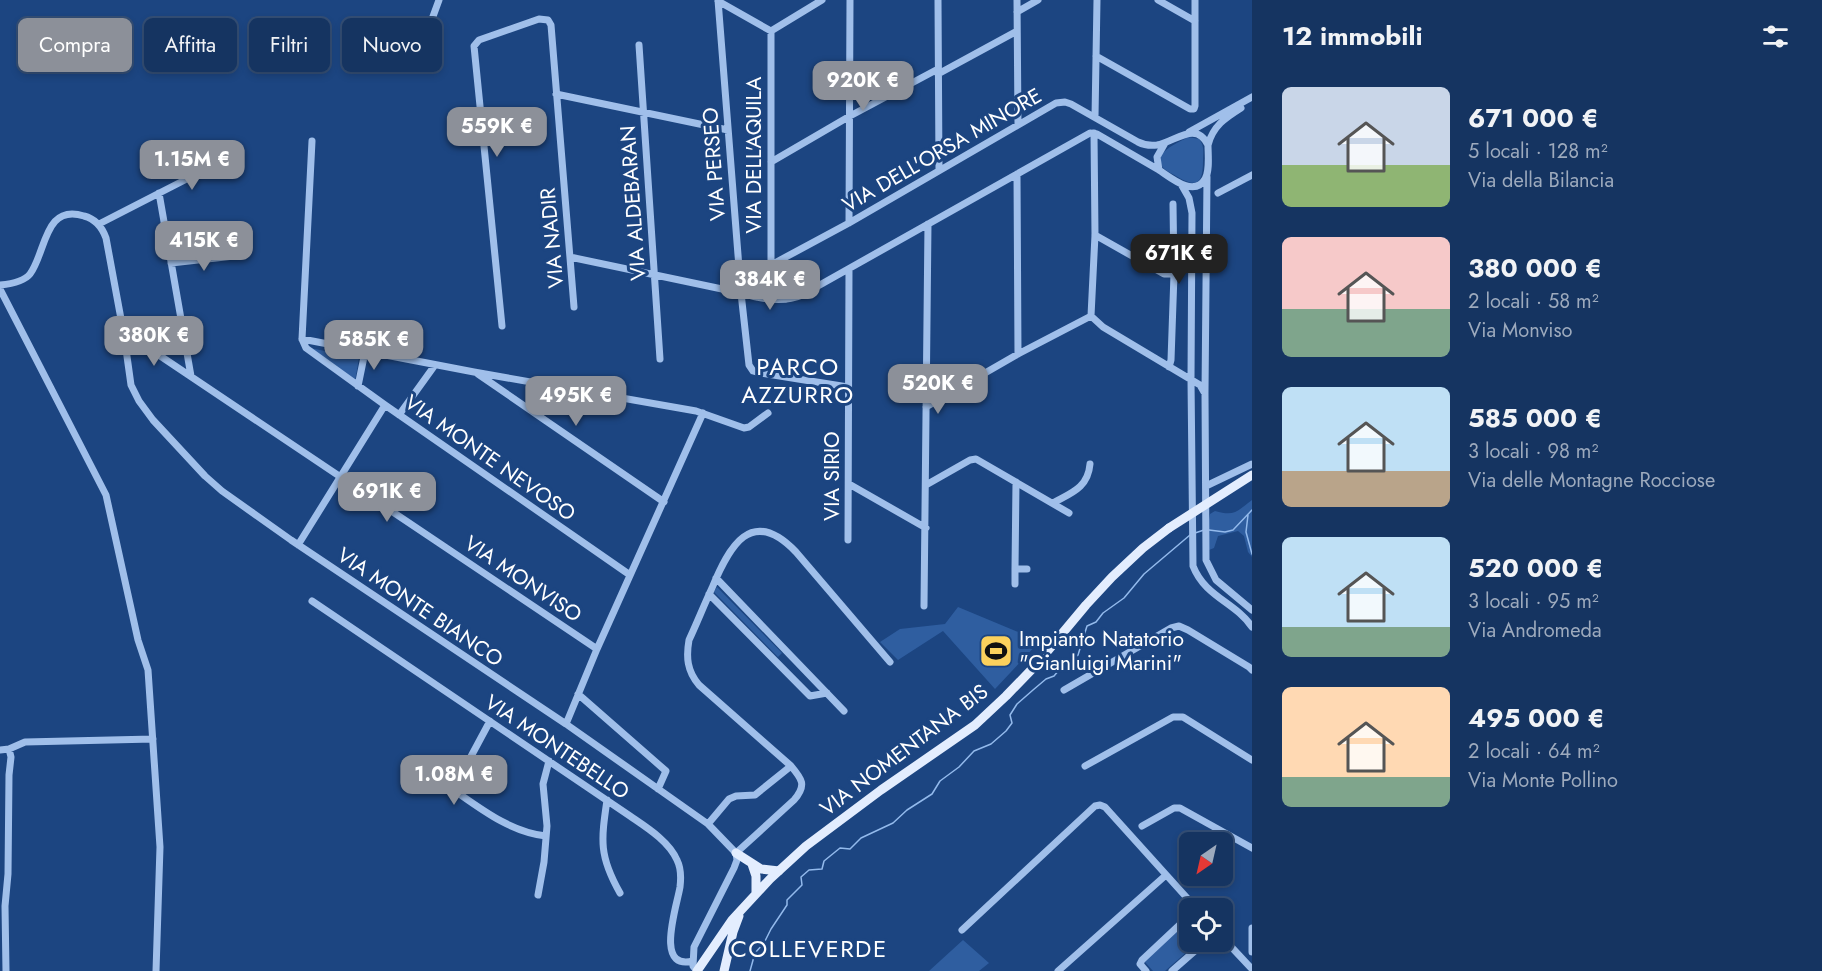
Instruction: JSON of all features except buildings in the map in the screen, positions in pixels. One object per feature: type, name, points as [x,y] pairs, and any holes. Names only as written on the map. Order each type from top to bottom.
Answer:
[{"type":"main road","name":"VIA NOMENTANA BIS","points":[[697,971],[732,920],[778,870],[881,790],[975,725],[1035,666],[1086,605],[1143,548],[1169,528],[1252,475]]},
{"type":"main road","points":[[736,853],[764,870],[778,870]]},
{"type":"main road","points":[[752,864],[756,876],[756,893]]},
{"type":"main road","points":[[724,971],[733,932],[742,909]]},
{"type":"street","points":[[432,18],[439,0]]},
{"type":"street","points":[[718,1],[771,31],[822,0]]},
{"type":"street","points":[[849,223],[850,0]]},
{"type":"street","points":[[938,0],[939,170]]},
{"type":"street","points":[[1017,0],[1018,124]]},
{"type":"street","points":[[1017,12],[1038,0]]},
{"type":"street","points":[[1095,117],[1097,0]]},
{"type":"street","points":[[1158,0],[1195,21]]},
{"type":"street","points":[[1096,56],[1190,109],[1194,109],[1195,0]]},
{"type":"street","name":"VIA PERSEO","points":[[718,1],[748,362],[751,369],[760,373],[848,387]]},
{"type":"street","name":"VIA NADIR","points":[[502,326],[474,46],[479,39],[535,20],[545,19],[550,22],[574,307]]},
{"type":"street","name":"VIA DELL'AQUILA","points":[[771,31],[771,278]]},
{"type":"street","points":[[771,162],[850,116],[1017,31]]},
{"type":"street","name":"VIA ALDEBARAN","points":[[639,45],[660,359]]},
{"type":"street","points":[[556,94],[728,130]]},
{"type":"street","points":[[1159,170],[1157,157],[1165,143],[1188,133],[1252,97]]},
{"type":"street","name":"VIA DELL'ORSA MINORE","points":[[771,265],[849,223],[1059,102],[1071,104],[1142,144],[1150,146],[1165,143]]},
{"type":"street","points":[[1252,102],[1223,120],[1212,132],[1208,145],[1204,393],[1206,560],[1219,583],[1252,609]]},
{"type":"street","points":[[570,257],[757,297],[786,299],[798,297],[1086,135],[1094,133],[1181,184],[1195,186],[1203,182],[1206,177]]},
{"type":"street","points":[[1090,316],[1095,235],[1094,133]]},
{"type":"street","points":[[1188,133],[1201,136],[1208,145]]},
{"type":"street","points":[[312,141],[303,343],[365,352],[703,413],[746,428],[768,413]]},
{"type":"street","points":[[156,971],[160,847],[148,673],[138,640],[107,498],[0,287],[23,280],[28,276],[33,270],[48,230],[61,217],[70,214],[82,215],[99,224],[214,165]]},
{"type":"street","points":[[1017,174],[1018,354]]},
{"type":"street","points":[[1218,193],[1252,175]]},
{"type":"street","points":[[1181,184],[1189,198],[1192,213],[1193,566],[1200,580],[1210,592],[1241,614],[1252,627]]},
{"type":"street","points":[[159,194],[191,376]]},
{"type":"street","points":[[1169,368],[1174,274],[1173,204]]},
{"type":"street","name":"VIA MONTE BIANCO","points":[[99,224],[106,238],[130,380],[139,401],[170,440],[210,481],[298,545],[566,724],[708,824],[736,853]]},
{"type":"street","points":[[924,606],[928,224]]},
{"type":"street","points":[[1095,235],[1164,274],[1174,274]]},
{"type":"street","points":[[171,263],[234,256]]},
{"type":"street","name":"VIA SIRIO","points":[[848,540],[849,269]]},
{"type":"street","points":[[757,297],[766,288],[771,278]]},
{"type":"street","points":[[771,278],[776,289],[786,299]]},
{"type":"street","points":[[926,407],[1090,316]]},
{"type":"street","points":[[1090,316],[1103,327],[1200,385],[1204,393]]},
{"type":"street","name":"VIA MONVISO","points":[[132,337],[597,649]]},
{"type":"street","name":"VIA MONTE NEVOSO","points":[[303,343],[358,386],[630,575]]},
{"type":"street","points":[[358,386],[365,352]]},
{"type":"street","points":[[399,415],[435,365]]},
{"type":"street","points":[[1191,380],[1205,371]]},
{"type":"street","points":[[474,372],[664,502]]},
{"type":"street","points":[[298,545],[385,405]]},
{"type":"street","points":[[566,724],[597,649],[703,413]]},
{"type":"street","points":[[926,485],[975,459],[1070,513]]},
{"type":"street","points":[[1053,503],[1083,484],[1088,477],[1090,464]]},
{"type":"street","points":[[1206,486],[1252,464]]},
{"type":"street","points":[[1015,584],[1016,482]]},
{"type":"street","points":[[849,484],[926,528]]},
{"type":"street","points":[[697,971],[693,966],[694,947],[734,868],[737,860],[736,853],[801,791],[801,781],[790,766],[699,685],[691,673],[687,658],[689,640],[731,548],[743,537],[759,532],[777,537],[796,552],[890,662]]},
{"type":"street","points":[[1015,569],[1027,569]]},
{"type":"street","points":[[716,578],[844,711]]},
{"type":"street","points":[[709,594],[810,696],[827,693]]},
{"type":"street","name":"VIA MONTEBELLO","points":[[312,602],[607,800],[658,837],[676,857],[680,870],[680,885],[670,950],[680,963],[693,961]]},
{"type":"street","points":[[1064,690],[1178,626],[1252,670]]},
{"type":"street","points":[[578,694],[666,771],[658,789]]},
{"type":"street","points":[[1085,766],[1178,716],[1252,760]]},
{"type":"street","points":[[458,794],[468,762],[490,721]]},
{"type":"street","points":[[0,750],[25,742],[153,739]]},
{"type":"street","points":[[6,971],[5,906],[11,760],[9,749]]},
{"type":"street","points":[[538,895],[546,836],[543,784],[549,761]]},
{"type":"street","points":[[708,824],[729,799],[736,796],[755,795],[790,766]]},
{"type":"street","points":[[418,767],[501,821],[527,833],[546,836]]},
{"type":"street","points":[[607,800],[603,848],[607,868],[620,892]]},
{"type":"street","points":[[962,930],[1096,805],[1105,807],[1186,898]]},
{"type":"street","points":[[1142,826],[1174,808],[1180,808],[1252,848]]},
{"type":"street","points":[[1058,971],[1166,875]]},
{"type":"street","points":[[1146,971],[1141,966],[1141,961],[1179,925]]},
{"type":"street","points":[[1252,928],[1252,952]]},
{"type":"street","points":[[1233,949],[1252,969]]},
{"type":"street","points":[[1172,971],[1194,952]]},
{"type":"shaded area","points":[[1188,137],[1199,139],[1203,150],[1202,175],[1197,182],[1193,183],[1183,180],[1162,167],[1160,161],[1166,150]]},
{"type":"shaded area","points":[[310,348],[359,358],[355,381]]},
{"type":"shaded area","points":[[1252,500],[1252,557],[1248,552],[1244,536],[1238,531],[1218,536],[1214,548],[1209,550],[1205,540],[1210,514],[1215,511],[1235,512]]},
{"type":"shaded area","points":[[717,587],[782,653],[778,657],[714,592]]},
{"type":"shaded area","name":"Impianto Natatorio \"Gianluigi Marini\"","points":[[958,607],[1040,641],[995,689],[943,631],[898,660],[880,642],[900,629],[945,624]]},
{"type":"shaded area","points":[[1179,928],[1179,952],[1187,952],[1165,971],[1153,971],[1144,961]]},
{"type":"shaded area","points":[[963,940],[989,963],[979,971],[929,971]]},
{"type":"waterway","points":[[1209,530],[1225,532],[1233,530],[1252,510]]},
{"type":"waterway","points":[[1248,515],[1246,532],[1252,554]]},
{"type":"waterway","points":[[1195,533],[1204,530]]},
{"type":"waterway","points":[[750,971],[755,953],[764,943],[787,905],[787,900],[802,885],[801,877],[809,870],[822,869],[824,861],[840,848],[850,849],[861,838],[893,823],[907,810],[932,794],[940,781],[959,767],[974,751],[991,744],[1006,731],[1012,723],[1010,715],[1017,704],[1046,679],[1054,676],[1065,663],[1078,655],[1087,626],[1096,622],[1103,613],[1124,598],[1144,574],[1190,535]]},
{"type":"place","name":"Impianto Natatorio \"Gianluigi Marini\"","points":[[996,651]]},
{"type":"district","name":"PARCO AZZURRO","points":[[798,380]]},
{"type":"district","name":"COLLEVERDE","points":[[809,948]]}]
